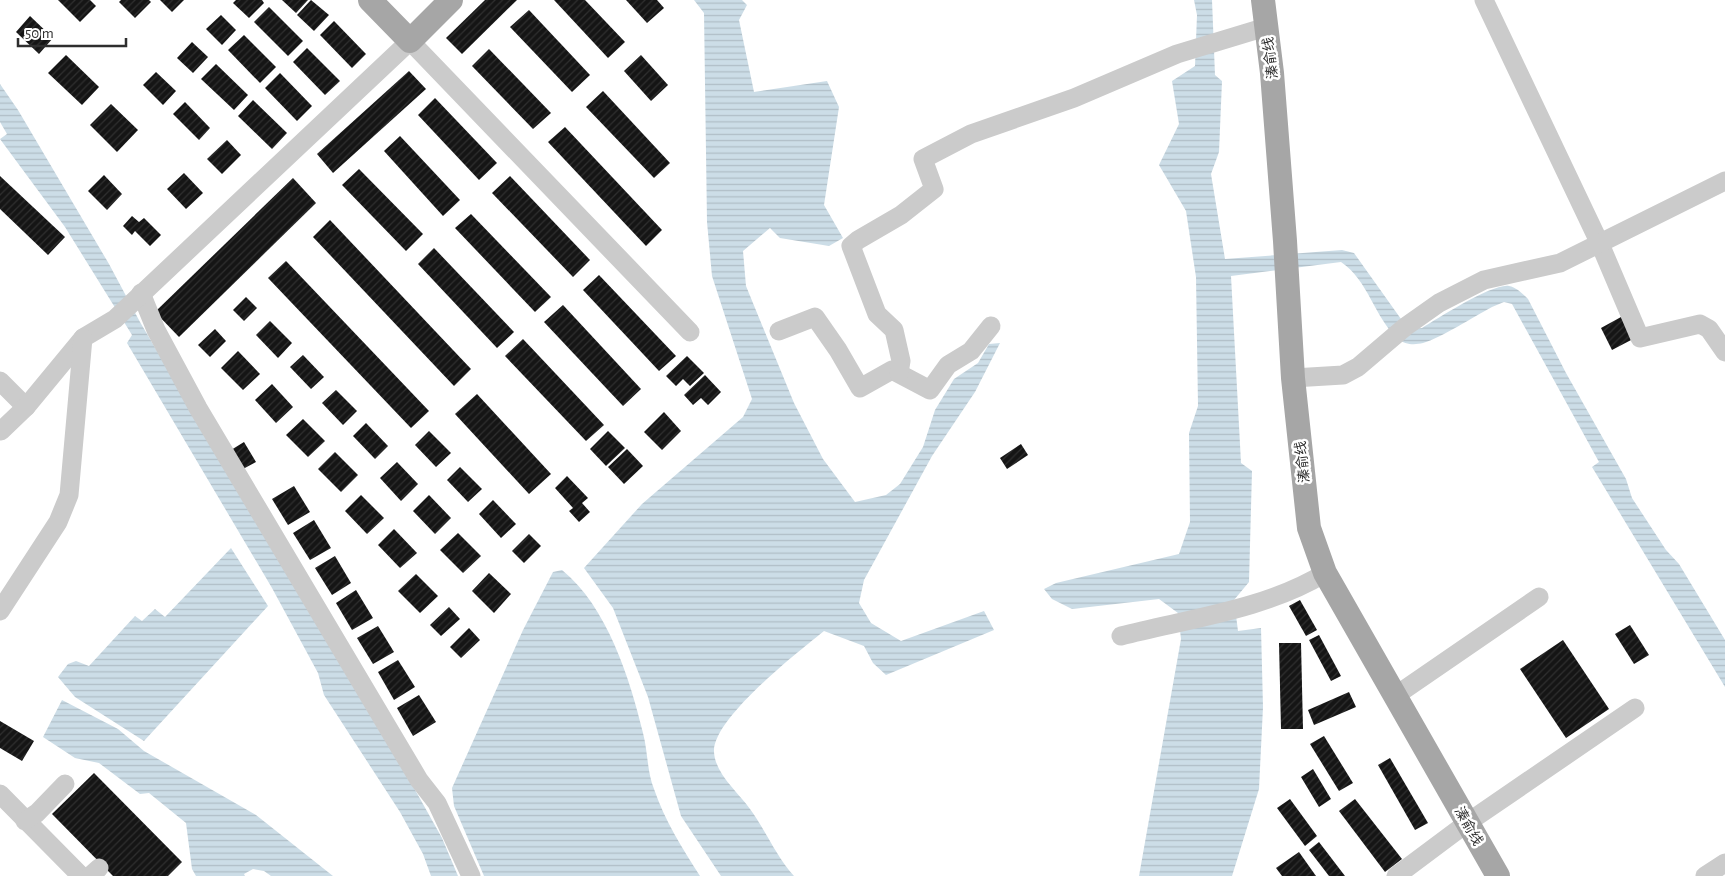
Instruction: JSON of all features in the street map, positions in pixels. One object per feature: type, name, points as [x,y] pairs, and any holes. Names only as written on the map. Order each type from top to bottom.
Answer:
[{"type":"main road","points":[[370,0],[410,40],[451,0]]},
{"type":"main road","name":"溱俞线","points":[[1263,0],[1288,276],[1293,378],[1309,528],[1326,573],[1498,876]]},
{"type":"street","points":[[1484,0],[1600,244],[1640,338],[1700,324],[1710,329],[1725,352]]},
{"type":"street","points":[[899,373],[901,361],[894,330],[877,314],[851,246],[901,215],[934,189],[923,159],[971,134],[1074,98],[1177,54],[1266,27]]},
{"type":"street","points":[[1,431],[26,407],[82,338],[115,319],[410,40],[690,332]]},
{"type":"street","points":[[1293,378],[1343,375],[1358,367],[1405,327],[1439,303],[1484,280],[1560,263],[1725,181]]},
{"type":"street","points":[[137,297],[198,408],[419,780],[437,803],[471,876]]},
{"type":"street","points":[[779,331],[815,317],[838,350],[860,388],[892,370],[930,390],[948,364],[971,352],[991,326]]},
{"type":"street","points":[[0,612],[58,522],[69,495],[82,338]]},
{"type":"street","points":[[0,381],[26,407]]},
{"type":"street","points":[[1121,636],[1237,608],[1300,589],[1326,573]]},
{"type":"street","points":[[1395,696],[1539,597]]},
{"type":"street","points":[[1396,876],[1467,824],[1635,708]]},
{"type":"street","points":[[25,821],[65,784]]},
{"type":"street","points":[[0,794],[81,876]]},
{"type":"street","points":[[1705,876],[1725,863]]},
{"type":"shaded area","points":[[694,0],[742,0],[747,5],[739,20],[754,92],[827,81],[839,107],[824,205],[843,238],[829,246],[780,238],[770,228],[743,251],[746,286],[794,403],[823,459],[855,502],[886,495],[900,484],[923,447],[935,410],[954,379],[978,363],[989,344],[1000,343],[975,392],[932,456],[864,580],[859,603],[871,623],[901,641],[984,611],[994,630],[886,675],[873,663],[864,646],[824,631],[758,687],[727,722],[717,738],[714,752],[719,768],[728,783],[750,809],[794,876],[721,876],[681,816],[648,697],[613,608],[584,568],[642,504],[743,417],[752,399],[712,276],[707,222],[704,13]]},
{"type":"shaded area","points":[[1194,0],[1212,0],[1215,75],[1222,81],[1219,152],[1211,174],[1225,259],[1342,250],[1354,253],[1401,319],[1412,329],[1422,328],[1465,302],[1491,290],[1509,286],[1522,293],[1528,299],[1566,373],[1626,479],[1632,498],[1666,550],[1679,564],[1725,640],[1725,687],[1592,467],[1599,462],[1512,304],[1504,302],[1449,332],[1420,344],[1410,344],[1398,339],[1390,330],[1358,279],[1341,262],[1231,276],[1241,463],[1252,471],[1249,582],[1234,600],[1238,631],[1261,628],[1263,707],[1259,789],[1232,876],[1139,876],[1181,639],[1178,613],[1159,599],[1072,609],[1052,599],[1044,589],[1056,583],[1179,554],[1190,522],[1189,433],[1198,406],[1196,277],[1186,211],[1159,165],[1179,124],[1172,81],[1195,66],[1197,15]]},
{"type":"shaded area","points":[[0,84],[18,110],[109,264],[140,322],[409,779],[442,838],[458,876],[431,876],[423,854],[400,812],[324,695],[318,673],[272,588],[127,343],[132,335],[65,227],[0,139],[7,134],[0,122]]},
{"type":"shaded area","points":[[231,548],[268,606],[144,741],[75,697],[58,677],[68,664],[76,661],[89,666],[135,616],[142,621],[155,609],[165,617]]},
{"type":"shaded area","points":[[562,570],[578,585],[592,603],[604,623],[624,667],[638,712],[645,740],[650,776],[658,801],[680,845],[700,876],[484,876],[454,806],[452,788],[523,630],[553,572]]},
{"type":"shaded area","points":[[62,700],[118,729],[144,751],[256,815],[333,876],[271,876],[264,871],[253,869],[244,874],[245,876],[196,876],[192,869],[186,823],[149,793],[140,794],[99,763],[75,758],[43,737]]},
{"type":"building","points":[[58,0],[90,0],[96,6],[80,22]]},
{"type":"building","points":[[121,0],[149,0],[151,2],[135,18],[119,2]]},
{"type":"building","points":[[160,0],[184,0],[172,12]]},
{"type":"building","points":[[236,0],[262,0],[264,3],[249,18],[233,3]]},
{"type":"building","points":[[282,0],[308,0],[296,13]]},
{"type":"building","points":[[311,0],[329,15],[314,31],[297,15]]},
{"type":"building","points":[[485,0],[517,0],[462,54],[446,38]]},
{"type":"building","points":[[554,0],[585,0],[625,42],[608,58]]},
{"type":"building","points":[[626,0],[657,0],[664,8],[647,23]]},
{"type":"building","points":[[269,7],[303,41],[288,56],[254,22]]},
{"type":"building","points":[[529,10],[590,75],[572,92],[510,27]]},
{"type":"building","points":[[221,15],[236,30],[222,45],[206,29]]},
{"type":"building","points":[[30,16],[53,38],[39,54],[16,32]]},
{"type":"building","points":[[334,21],[366,54],[352,68],[320,35]]},
{"type":"building","points":[[244,35],[276,67],[260,83],[228,50]]},
{"type":"building","points":[[192,42],[208,57],[193,73],[177,58]]},
{"type":"building","points":[[307,48],[340,81],[325,95],[293,62]]},
{"type":"building","points":[[489,49],[551,113],[533,129],[472,66]]},
{"type":"building","points":[[66,55],[99,87],[82,105],[48,73]]},
{"type":"building","points":[[641,55],[668,85],[651,101],[624,71]]},
{"type":"building","points":[[216,64],[248,95],[234,110],[201,79]]},
{"type":"building","points":[[409,71],[426,89],[333,173],[317,154]]},
{"type":"building","points":[[156,72],[176,91],[163,105],[143,85]]},
{"type":"building","points":[[280,73],[312,106],[297,121],[265,88]]},
{"type":"building","points":[[603,91],[670,163],[654,178],[586,107]]},
{"type":"building","points":[[435,98],[497,163],[479,180],[418,115]]},
{"type":"building","points":[[253,100],[287,133],[272,149],[238,116]]},
{"type":"building","points":[[185,102],[210,128],[199,140],[173,114]]},
{"type":"building","points":[[111,104],[138,130],[117,152],[90,125]]},
{"type":"building","points":[[565,127],[662,230],[646,246],[548,142]]},
{"type":"building","points":[[400,136],[460,200],[443,216],[384,151]]},
{"type":"building","points":[[227,140],[241,155],[222,174],[207,159]]},
{"type":"building","points":[[359,169],[423,234],[406,251],[342,185]]},
{"type":"building","points":[[184,173],[203,193],[186,209],[167,189]]},
{"type":"building","points":[[104,175],[122,194],[107,210],[88,191]]},
{"type":"building","points":[[0,176],[65,237],[48,255],[0,209]]},
{"type":"building","points":[[510,176],[590,260],[573,277],[492,193]]},
{"type":"building","points":[[293,178],[316,203],[179,337],[155,312]]},
{"type":"building","points":[[471,214],[551,297],[535,312],[455,228]]},
{"type":"building","points":[[132,216],[139,222],[144,218],[161,235],[150,246],[135,231],[132,235],[123,226]]},
{"type":"building","points":[[330,220],[471,369],[454,386],[313,237]]},
{"type":"building","points":[[434,248],[514,332],[497,348],[418,264]]},
{"type":"building","points":[[286,261],[429,411],[411,428],[268,278]]},
{"type":"building","points":[[599,275],[676,356],[659,371],[583,290]]},
{"type":"building","points":[[246,297],[257,308],[244,321],[233,310]]},
{"type":"building","points":[[563,305],[641,389],[623,406],[544,322]]},
{"type":"building","points":[[1621,317],[1633,339],[1612,350],[1601,328]]},
{"type":"building","points":[[270,321],[292,343],[278,358],[256,335]]},
{"type":"building","points":[[215,329],[226,341],[210,357],[198,345]]},
{"type":"building","points":[[523,339],[604,425],[586,441],[505,356]]},
{"type":"building","points":[[238,351],[260,374],[243,390],[221,368]]},
{"type":"building","points":[[303,355],[324,377],[311,389],[290,367]]},
{"type":"building","points":[[687,356],[704,373],[690,386],[683,379],[676,386],[666,376]]},
{"type":"building","points":[[705,375],[721,392],[708,405],[701,398],[693,405],[684,395]]},
{"type":"building","points":[[272,384],[293,407],[276,423],[255,400]]},
{"type":"building","points":[[336,390],[357,411],[343,425],[322,403]]},
{"type":"building","points":[[477,394],[551,474],[529,494],[455,414]]},
{"type":"building","points":[[664,412],[681,431],[662,450],[644,432]]},
{"type":"building","points":[[303,419],[325,441],[308,457],[286,435]]},
{"type":"building","points":[[366,423],[388,446],[375,459],[353,436]]},
{"type":"building","points":[[429,431],[451,453],[436,467],[415,445]]},
{"type":"building","points":[[608,431],[625,448],[606,466],[590,449]]},
{"type":"building","points":[[244,442],[256,462],[243,469],[231,450]]},
{"type":"building","points":[[1021,444],[1028,455],[1007,469],[1000,458]]},
{"type":"building","points":[[627,449],[643,466],[624,484],[608,467]]},
{"type":"building","points":[[335,452],[358,475],[341,492],[318,469]]},
{"type":"building","points":[[397,462],[418,484],[401,501],[380,478]]},
{"type":"building","points":[[460,467],[482,489],[468,502],[447,480]]},
{"type":"building","points":[[567,476],[588,498],[582,503],[590,512],[579,522],[569,511],[573,508],[555,488]]},
{"type":"building","points":[[294,486],[310,512],[288,525],[272,499]]},
{"type":"building","points":[[361,495],[384,518],[367,534],[345,511]]},
{"type":"building","points":[[429,495],[451,518],[435,534],[413,511]]},
{"type":"building","points":[[493,500],[516,524],[501,538],[479,514]]},
{"type":"building","points":[[314,520],[331,548],[310,560],[293,533]]},
{"type":"building","points":[[394,529],[417,553],[400,568],[378,545]]},
{"type":"building","points":[[458,533],[481,556],[463,573],[440,550]]},
{"type":"building","points":[[529,534],[541,546],[524,563],[512,551]]},
{"type":"building","points":[[335,556],[351,583],[332,595],[315,568]]},
{"type":"building","points":[[489,573],[511,594],[494,613],[472,591]]},
{"type":"building","points":[[416,574],[438,596],[420,613],[398,591]]},
{"type":"building","points":[[356,590],[373,618],[352,630],[336,603]]},
{"type":"building","points":[[1300,600],[1317,630],[1306,636],[1289,606]]},
{"type":"building","points":[[449,607],[460,619],[441,636],[430,625]]},
{"type":"building","points":[[1630,625],[1649,655],[1634,664],[1615,634]]},
{"type":"building","points":[[378,626],[394,652],[373,664],[357,638]]},
{"type":"building","points":[[469,628],[480,640],[461,658],[450,647]]},
{"type":"building","points":[[1319,635],[1341,676],[1331,681],[1309,640]]},
{"type":"building","points":[[1563,640],[1609,709],[1566,738],[1520,669]]},
{"type":"building","points":[[1279,643],[1301,643],[1303,729],[1281,729]]},
{"type":"building","points":[[398,660],[415,687],[394,700],[378,672]]},
{"type":"building","points":[[1349,692],[1356,707],[1314,725],[1308,710]]},
{"type":"building","points":[[419,695],[436,722],[413,736],[397,708]]},
{"type":"building","points":[[0,721],[34,741],[22,761],[0,748]]},
{"type":"building","points":[[1324,736],[1353,783],[1339,791],[1310,744]]},
{"type":"building","points":[[1390,758],[1428,823],[1415,830],[1378,765]]},
{"type":"building","points":[[1313,769],[1331,799],[1319,807],[1301,777]]},
{"type":"building","points":[[94,773],[182,862],[168,876],[113,876],[52,814]]},
{"type":"building","points":[[1290,799],[1317,836],[1305,846],[1277,808]]},
{"type":"building","points":[[1355,799],[1402,859],[1385,872],[1339,811]]},
{"type":"building","points":[[1319,842],[1345,876],[1329,876],[1309,850]]},
{"type":"building","points":[[1299,852],[1316,876],[1282,876],[1276,868]]}]
